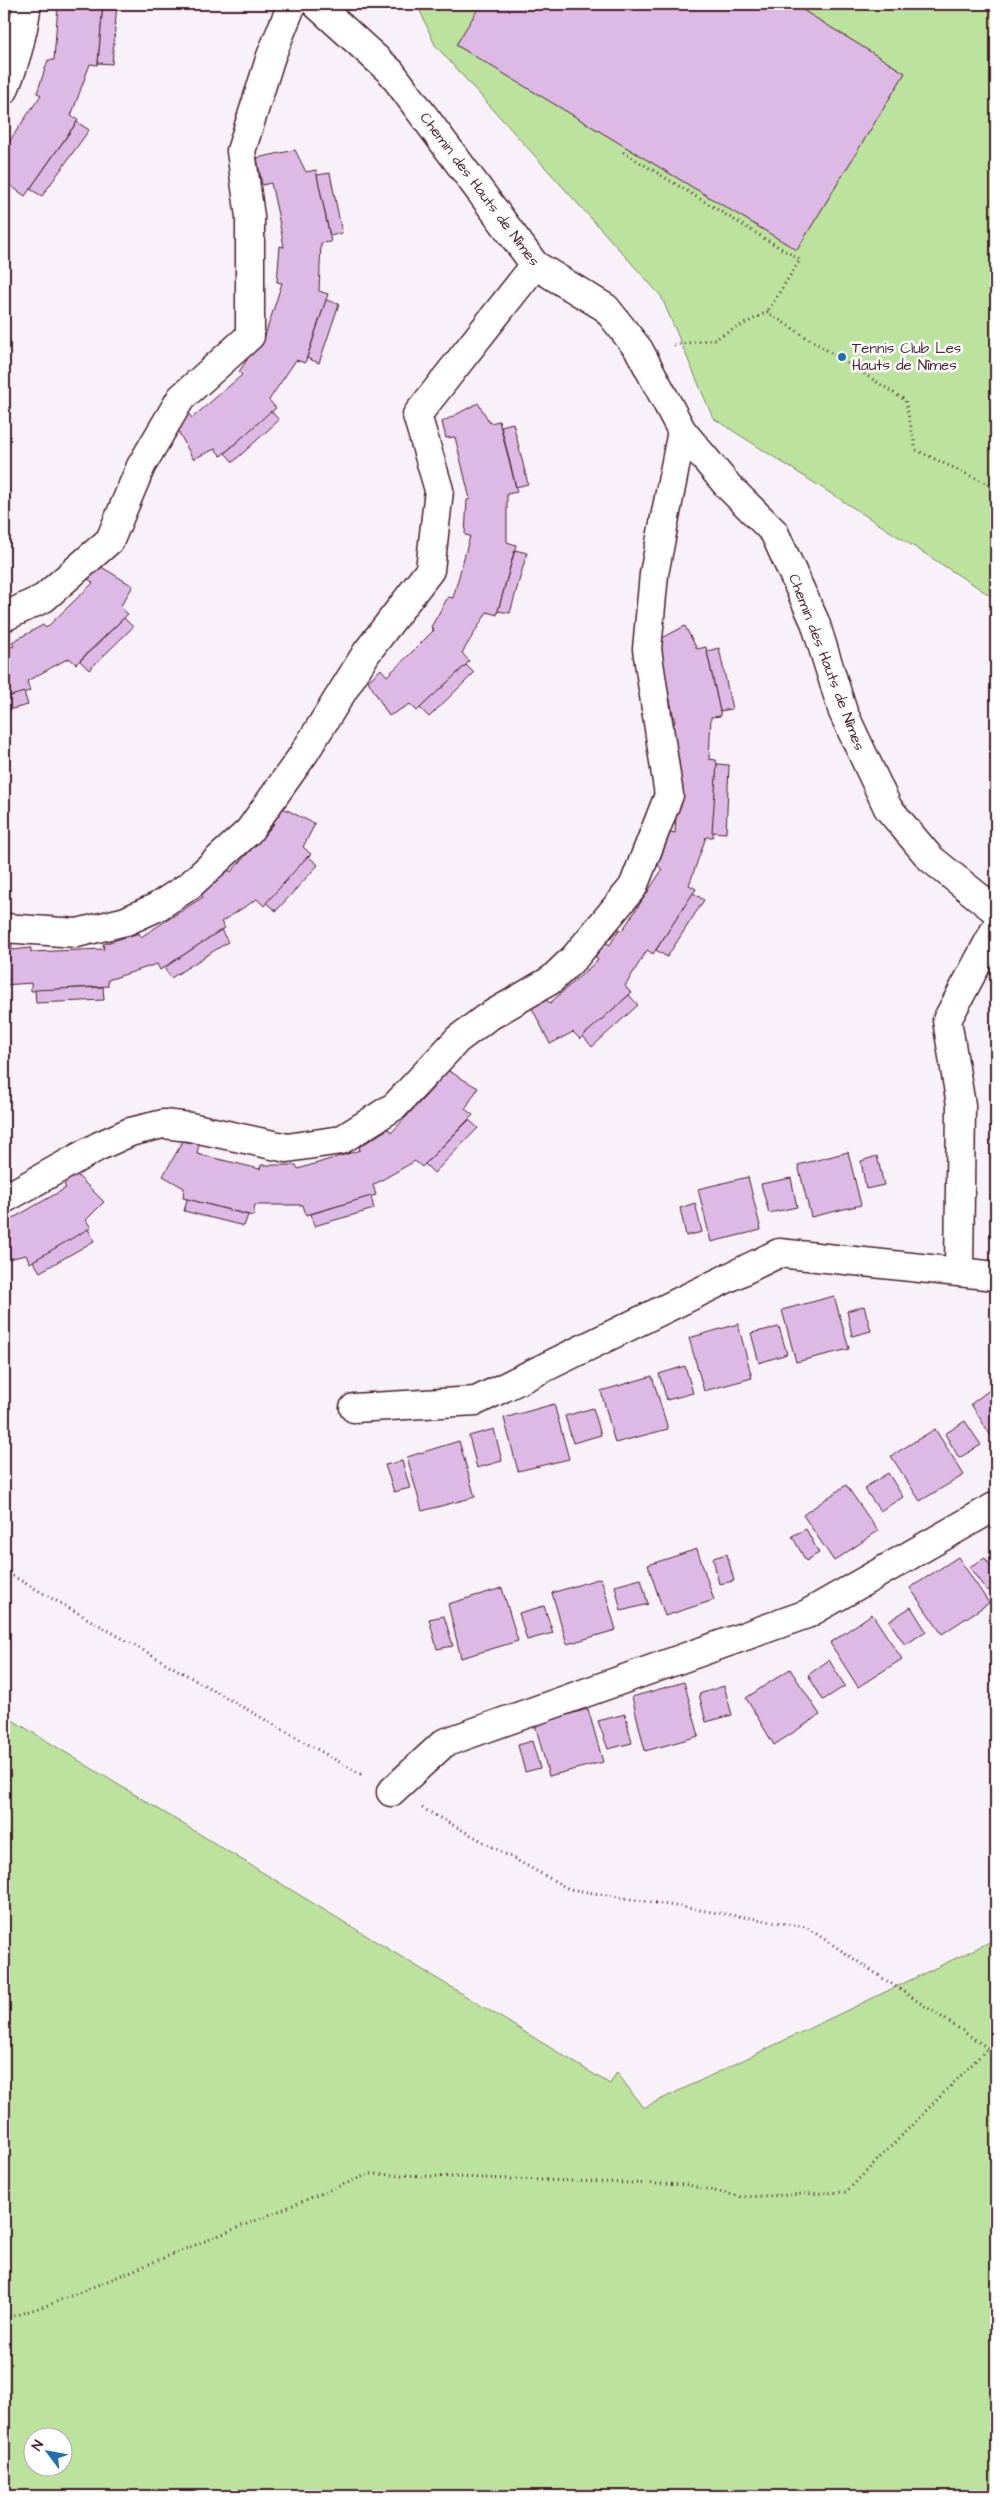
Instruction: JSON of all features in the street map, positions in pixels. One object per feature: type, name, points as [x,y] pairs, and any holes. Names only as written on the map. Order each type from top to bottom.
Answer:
[{"type":"street","points":[[4,90],[20,45],[27,4]]},
{"type":"street","points":[[4,617],[44,598],[110,540],[141,466],[181,398],[250,336],[250,217],[241,151],[271,56],[292,4]]},
{"type":"street","name":"Chemin des Hauts de Nîmes","points":[[316,4],[391,72],[535,265],[606,308],[639,350],[682,431],[728,486],[774,532],[815,622],[843,712],[888,808],[930,858],[996,911]]},
{"type":"street","points":[[4,928],[77,933],[126,921],[157,907],[189,886],[249,830],[303,754],[367,652],[430,570],[439,490],[417,415],[535,265]]},
{"type":"street","points":[[4,1199],[99,1146],[130,1132],[163,1124],[190,1127],[287,1148],[341,1140],[395,1106],[458,1039],[486,1018],[551,980],[575,957],[633,887],[669,795],[647,649],[654,574],[682,431]]},
{"type":"street","points":[[959,1270],[962,1209],[961,1105],[948,1020],[996,928]]},
{"type":"street","points":[[354,1408],[476,1401],[779,1253],[959,1270],[996,1276]]},
{"type":"street","points":[[391,1792],[444,1743],[807,1614],[996,1506]]},
{"type":"path","points":[[623,152],[800,260],[767,312],[715,339],[639,350]]},
{"type":"path","points":[[767,312],[905,400],[916,450],[996,488]]},
{"type":"path","points":[[4,1571],[391,1792],[569,1889],[806,1927],[988,2048]]},
{"type":"path","points":[[4,2319],[52,2304],[369,2174],[688,2185],[742,2197],[846,2192],[988,2048],[996,2045]]},
{"type":"green space","name":"Tennis Club Les Hauts de Nîmes","points":[[417,4],[996,4],[996,588],[991,596],[713,418],[661,296],[435,45]]},
{"type":"green space","points":[[4,1715],[610,2084],[617,2072],[643,2108],[996,1939],[996,2496],[4,2496]]},
{"type":"building","points":[[58,4],[103,4],[98,63],[97,65],[90,64],[71,116],[78,120],[25,196],[4,181],[4,149],[41,95],[37,93],[48,60],[54,60]]},
{"type":"building","points":[[103,4],[117,4],[112,64],[98,63]]},
{"type":"building","points":[[481,4],[793,4],[905,73],[797,250],[456,45]]},
{"type":"building","points":[[77,122],[89,130],[42,196],[30,189]]},
{"type":"building","points":[[295,150],[306,172],[316,170],[331,242],[321,243],[319,291],[328,294],[305,363],[296,360],[269,400],[276,408],[221,456],[215,449],[193,459],[174,423],[187,412],[192,418],[242,375],[239,372],[248,358],[258,344],[262,345],[282,283],[277,282],[280,246],[284,247],[278,215],[271,183],[262,185],[257,158]]},
{"type":"building","points":[[330,173],[342,233],[330,236],[317,175]]},
{"type":"building","points":[[326,300],[339,304],[319,363],[307,358]]},
{"type":"building","points":[[478,403],[490,423],[499,421],[517,492],[507,494],[507,542],[516,545],[497,615],[487,612],[462,653],[469,661],[417,711],[410,704],[389,716],[368,681],[381,669],[387,676],[408,656],[434,630],[431,627],[448,597],[453,598],[470,536],[465,535],[467,500],[470,499],[455,437],[446,438],[442,422]]},
{"type":"building","points":[[271,411],[279,420],[233,462],[225,453]]},
{"type":"building","points":[[513,423],[528,484],[516,487],[501,426]]},
{"type":"building","points":[[515,550],[527,553],[510,613],[498,611]]},
{"type":"building","points":[[98,565],[133,586],[120,607],[128,614],[76,664],[69,658],[27,681],[30,691],[4,698],[4,649],[14,646],[12,642],[43,625],[46,628],[93,583],[86,577]]},
{"type":"building","points":[[124,618],[133,627],[89,670],[80,661]]},
{"type":"building","points":[[685,626],[697,649],[706,647],[721,716],[711,717],[709,759],[716,760],[717,764],[713,837],[706,837],[689,885],[696,889],[653,954],[647,950],[625,986],[631,993],[580,1039],[573,1032],[550,1044],[532,1008],[546,1000],[550,1003],[598,960],[595,956],[604,941],[610,945],[619,929],[622,931],[662,870],[658,865],[670,832],[675,833],[679,760],[674,760],[670,724],[675,723],[661,659],[649,645]]},
{"type":"building","points":[[719,648],[732,709],[720,711],[707,651]]},
{"type":"building","points":[[466,665],[474,673],[429,717],[420,708]]},
{"type":"building","points":[[24,692],[28,705],[4,711],[4,698]]},
{"type":"building","points":[[717,764],[729,765],[726,833],[712,832]]},
{"type":"building","points":[[279,806],[315,824],[303,847],[311,854],[264,906],[257,899],[221,922],[225,928],[160,970],[157,964],[108,980],[108,986],[31,991],[31,983],[4,985],[4,944],[12,943],[12,950],[31,948],[31,952],[104,949],[103,944],[139,933],[141,937],[203,897],[200,893],[215,883],[213,879],[227,869],[231,872],[274,824],[271,821]]},
{"type":"building","points":[[308,856],[318,865],[276,911],[266,903]]},
{"type":"building","points":[[693,893],[704,900],[667,957],[656,950]]},
{"type":"building","points":[[221,930],[228,942],[171,978],[164,968]]},
{"type":"building","points":[[103,987],[104,1000],[36,1003],[35,990]]},
{"type":"building","points":[[992,992],[996,992],[996,1013],[993,1013]]},
{"type":"building","points":[[629,995],[638,1005],[592,1047],[583,1036]]},
{"type":"building","points":[[442,1067],[478,1088],[465,1109],[473,1115],[422,1167],[415,1161],[373,1185],[376,1195],[306,1215],[303,1205],[255,1205],[253,1216],[183,1198],[184,1188],[163,1176],[183,1141],[199,1144],[197,1154],[260,1169],[261,1165],[296,1165],[298,1169],[360,1150],[359,1147],[388,1129],[392,1132],[436,1085],[429,1079]]},
{"type":"building","points":[[469,1120],[478,1128],[434,1173],[425,1164]]},
{"type":"building","points":[[848,1152],[861,1205],[811,1217],[798,1165]]},
{"type":"building","points":[[877,1156],[884,1185],[866,1189],[861,1161]]},
{"type":"building","points":[[75,1173],[104,1202],[86,1220],[91,1228],[30,1263],[26,1255],[4,1260],[4,1217],[7,1217],[8,1221],[66,1188],[64,1185]]},
{"type":"building","points":[[748,1177],[761,1230],[711,1242],[698,1189]]},
{"type":"building","points":[[791,1178],[797,1207],[769,1213],[761,1184]]},
{"type":"building","points":[[371,1196],[374,1209],[314,1226],[311,1214]]},
{"type":"building","points":[[187,1199],[248,1215],[244,1226],[184,1211]]},
{"type":"building","points":[[695,1203],[702,1232],[686,1236],[680,1208]]},
{"type":"building","points":[[88,1229],[94,1241],[40,1272],[33,1261]]},
{"type":"building","points":[[834,1296],[849,1349],[796,1362],[782,1310]]},
{"type":"building","points":[[864,1306],[871,1331],[852,1336],[847,1311]]},
{"type":"building","points":[[738,1324],[752,1378],[704,1391],[689,1338]]},
{"type":"building","points":[[779,1327],[787,1354],[759,1363],[751,1333]]},
{"type":"building","points":[[685,1366],[693,1393],[667,1400],[659,1374]]},
{"type":"building","points":[[652,1376],[668,1429],[615,1443],[601,1391]]},
{"type":"building","points":[[996,1385],[996,1444],[971,1404]]},
{"type":"building","points":[[554,1404],[569,1459],[518,1471],[504,1418]]},
{"type":"building","points":[[593,1408],[601,1435],[573,1443],[565,1416]]},
{"type":"building","points":[[965,1421],[981,1445],[959,1458],[945,1434]]},
{"type":"building","points":[[494,1429],[502,1461],[477,1468],[469,1436]]},
{"type":"building","points":[[935,1429],[964,1475],[920,1501],[891,1456]]},
{"type":"building","points":[[459,1441],[475,1497],[422,1511],[407,1457]]},
{"type":"building","points":[[402,1461],[410,1488],[394,1492],[385,1465]]},
{"type":"building","points":[[888,1473],[903,1497],[880,1511],[864,1488]]},
{"type":"building","points":[[846,1485],[878,1531],[834,1561],[803,1515]]},
{"type":"building","points":[[806,1529],[819,1553],[806,1561],[792,1536]]},
{"type":"building","points":[[697,1549],[714,1600],[665,1616],[648,1565]]},
{"type":"building","points":[[727,1554],[734,1581],[719,1584],[713,1558]]},
{"type":"building","points":[[958,1557],[989,1603],[942,1634],[910,1588]]},
{"type":"building","points":[[985,1558],[996,1574],[996,1585],[987,1591],[969,1567]]},
{"type":"building","points":[[601,1578],[616,1630],[567,1644],[552,1593]]},
{"type":"building","points":[[641,1579],[648,1604],[621,1611],[615,1586]]},
{"type":"building","points":[[502,1588],[518,1641],[461,1658],[448,1604]]},
{"type":"building","points":[[544,1606],[553,1633],[527,1640],[519,1613]]},
{"type":"building","points":[[911,1607],[926,1631],[905,1645],[889,1621]]},
{"type":"building","points":[[872,1614],[902,1659],[858,1687],[830,1643]]},
{"type":"building","points":[[444,1616],[453,1646],[437,1649],[429,1619]]},
{"type":"building","points":[[829,1660],[845,1686],[823,1700],[808,1675]]},
{"type":"building","points":[[790,1669],[820,1715],[774,1745],[746,1698]]},
{"type":"building","points":[[684,1682],[699,1736],[645,1751],[632,1697]]},
{"type":"building","points":[[724,1686],[732,1715],[706,1722],[699,1694]]},
{"type":"building","points":[[588,1709],[603,1762],[549,1776],[535,1724]]},
{"type":"building","points":[[625,1714],[632,1743],[608,1749],[598,1721]]},
{"type":"building","points":[[532,1741],[540,1768],[525,1772],[518,1745]]},
{"type":"place","name":"Tennis Club Les Hauts de Nîmes","points":[[842,357]]}]
